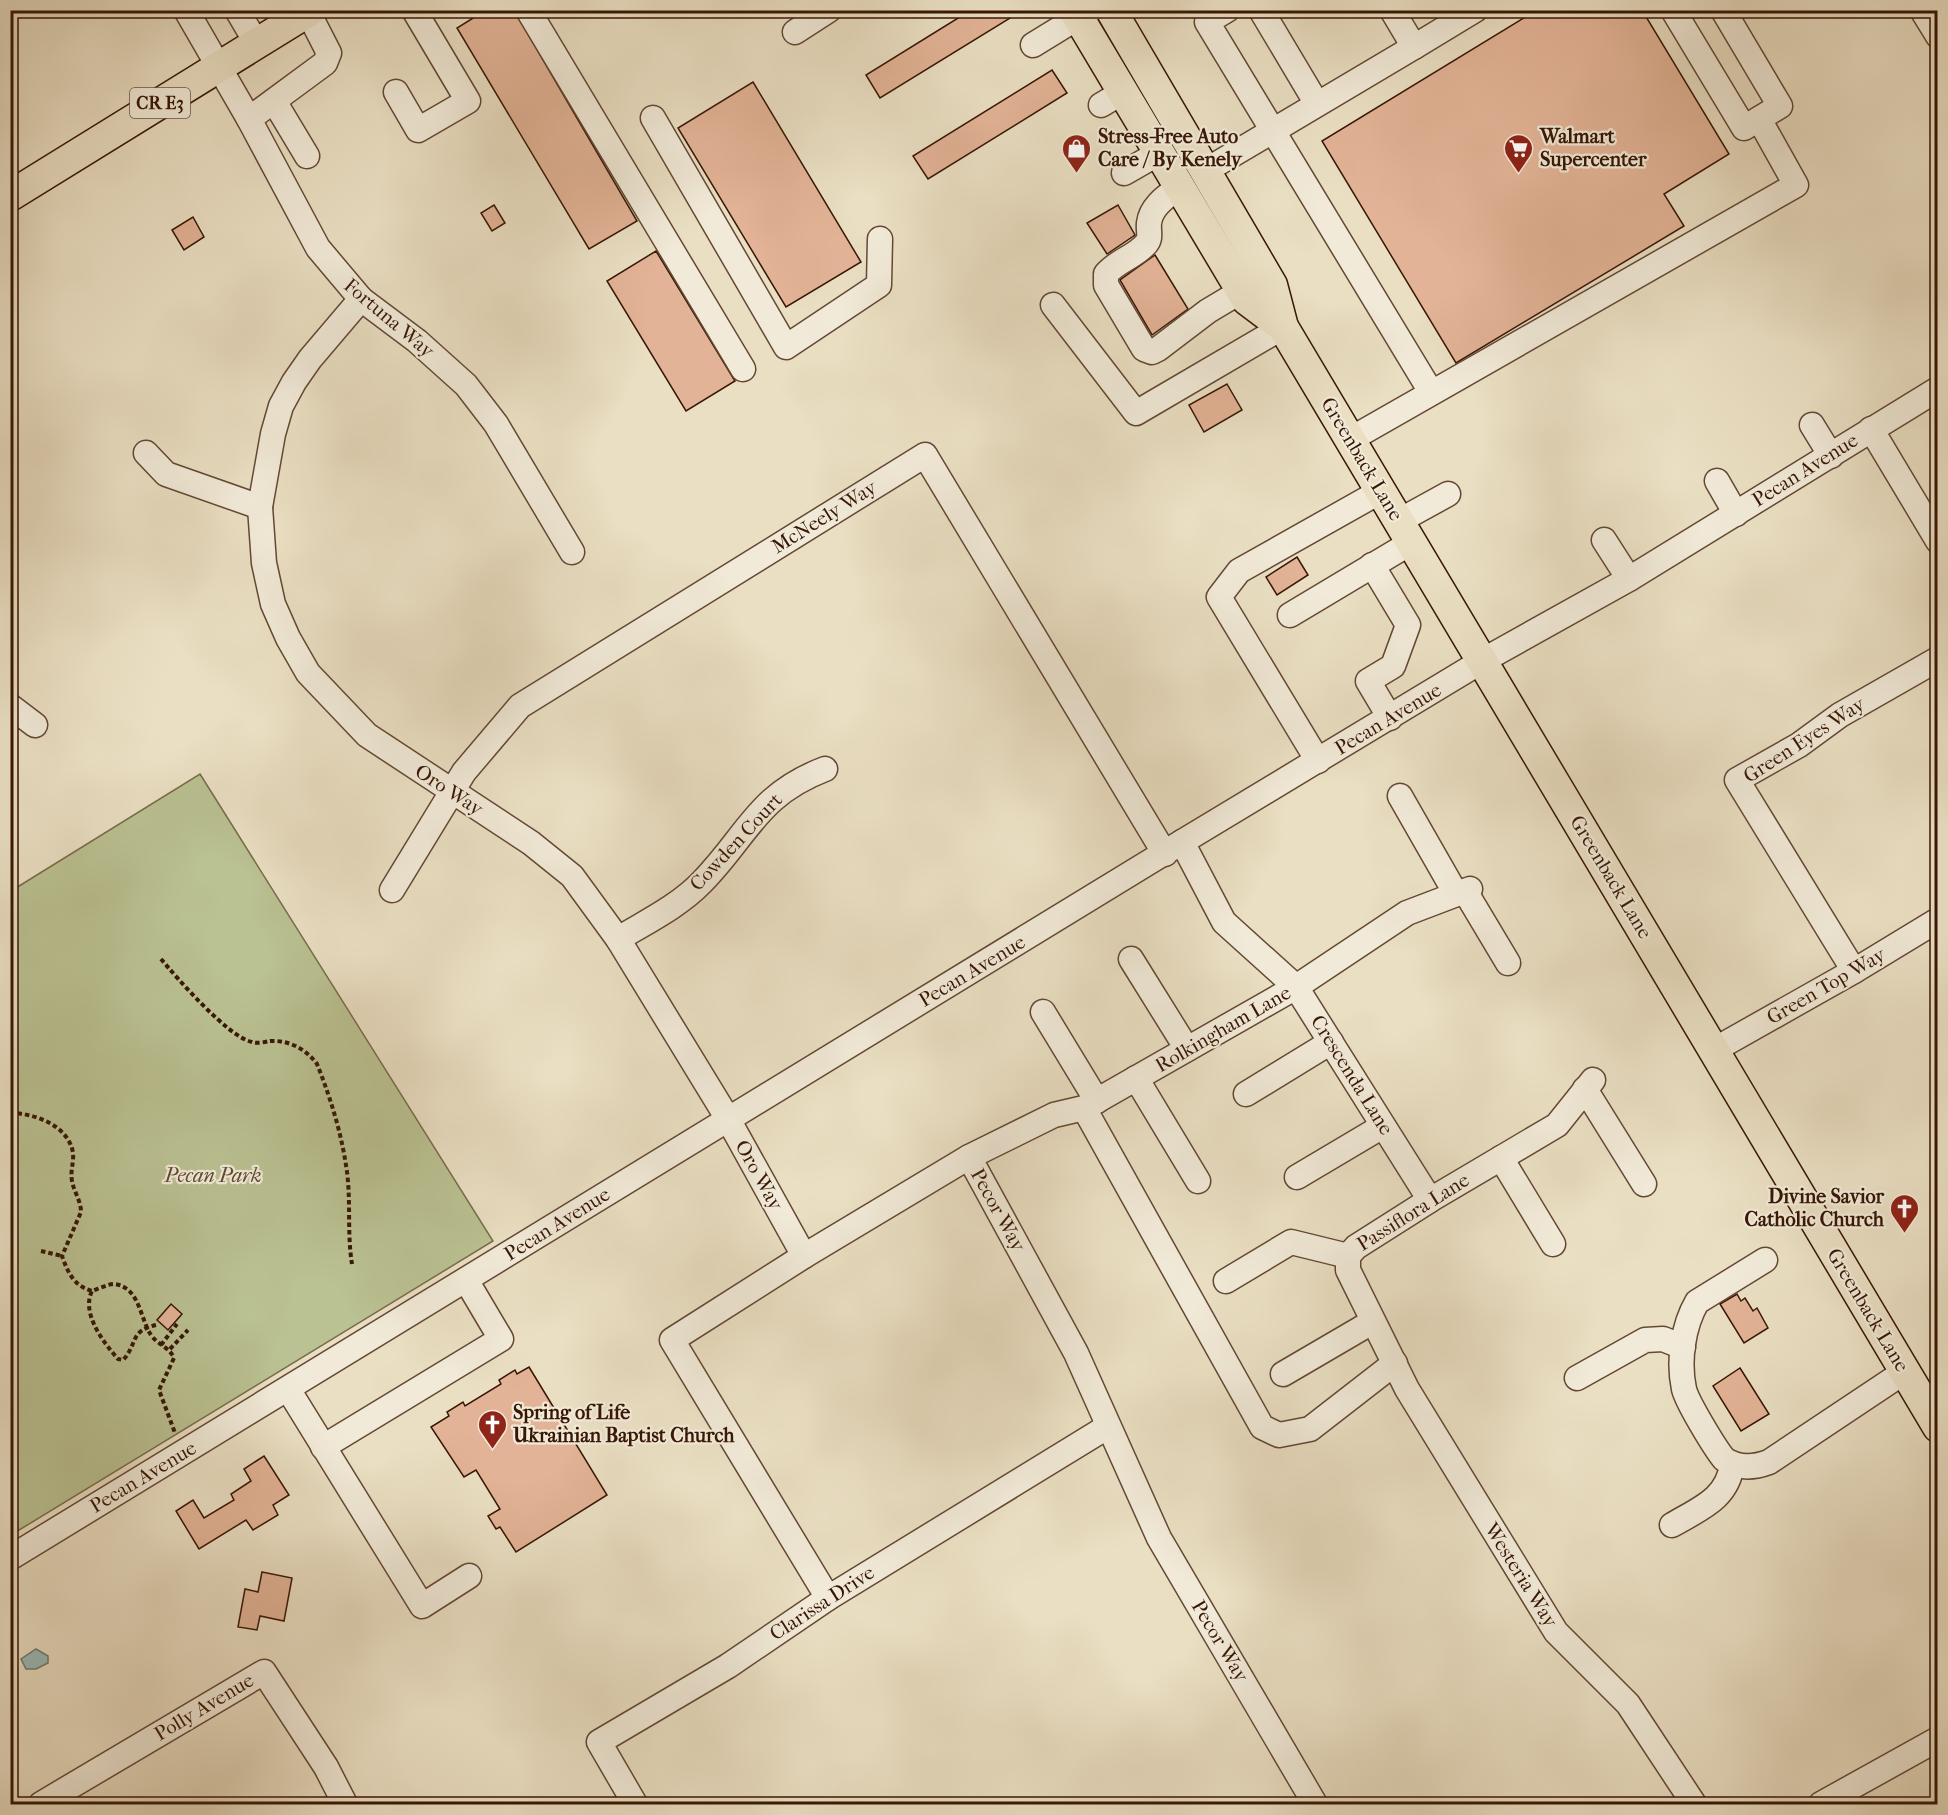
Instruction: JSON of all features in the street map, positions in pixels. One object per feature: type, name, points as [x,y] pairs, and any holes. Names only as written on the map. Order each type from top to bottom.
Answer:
[{"type":"main road","name":"Greenback Lane","points":[[1112,10],[1245,238],[1254,284],[1247,300],[1283,327],[1938,1427]]},
{"type":"main road","name":"CR E3","points":[[10,196],[310,11]]},
{"type":"main road","name":"Greenback Lane","points":[[1081,13],[1112,99],[1154,144],[1179,187],[1254,284]]},
{"type":"main road","points":[[1154,144],[1168,143],[1189,166],[1204,171]]},
{"type":"main road","points":[[1179,187],[1202,198],[1227,234],[1245,238]]},
{"type":"street","name":"Fortuna Way","points":[[186,10],[249,119],[318,248],[361,299],[417,341],[466,385],[496,424],[572,552]]},
{"type":"street","points":[[237,10],[258,44]]},
{"type":"street","points":[[396,92],[418,130],[468,101],[414,10]]},
{"type":"street","points":[[528,10],[743,369]]},
{"type":"street","points":[[795,32],[828,10]]},
{"type":"street","points":[[1227,10],[1207,22],[1431,392]]},
{"type":"street","points":[[1261,10],[1317,104]]},
{"type":"street","points":[[1392,10],[1414,47]]},
{"type":"street","points":[[1204,171],[1475,10]]},
{"type":"street","points":[[1673,10],[1744,128],[1780,106],[1723,10]]},
{"type":"street","points":[[1922,10],[1938,36]]},
{"type":"street","points":[[249,119],[327,60],[328,53],[310,11]]},
{"type":"street","points":[[1033,45],[1081,13]]},
{"type":"street","points":[[273,101],[307,156]]},
{"type":"street","points":[[653,118],[786,347],[879,285],[880,239]]},
{"type":"street","points":[[1351,439],[1796,185],[1759,119]]},
{"type":"street","points":[[1125,173],[1154,144]]},
{"type":"street","points":[[1179,187],[1163,199],[1154,210],[1149,223],[1150,236],[1145,245],[1106,274],[1106,285],[1139,343],[1144,349],[1152,352],[1158,349],[1208,311],[1254,284]]},
{"type":"street","name":"Oro Way","points":[[361,299],[310,359],[281,406],[260,507],[264,563],[273,604],[288,638],[308,673],[368,735],[549,856],[572,876],[618,939],[728,1119],[804,1256]]},
{"type":"street","points":[[1053,305],[1136,413],[1283,327]]},
{"type":"street","name":"Pecan Avenue","points":[[10,1558],[1173,848],[1482,661],[1629,579],[1938,389]]},
{"type":"street","points":[[1812,426],[1831,456]]},
{"type":"street","points":[[1871,429],[1938,541]]},
{"type":"street","points":[[146,453],[166,474],[260,507]]},
{"type":"street","name":"McNeely Way","points":[[392,890],[464,772],[510,715],[530,697],[925,455],[1173,848]]},
{"type":"street","points":[[1717,481],[1736,514]]},
{"type":"street","points":[[1318,761],[1219,597],[1239,571],[1382,491]]},
{"type":"street","points":[[1290,615],[1372,565],[1448,494]]},
{"type":"street","points":[[1604,540],[1629,579]]},
{"type":"street","points":[[1372,565],[1408,625],[1393,666],[1368,681],[1390,718]]},
{"type":"street","name":"Green Eyes Way","points":[[1854,971],[1737,780],[1781,753],[1799,745],[1840,715],[1938,659]]},
{"type":"street","points":[[10,706],[35,725]]},
{"type":"street","name":"Cowden Court","points":[[618,939],[680,901],[701,884],[751,820],[770,800],[806,776],[825,769]]},
{"type":"street","points":[[1400,796],[1464,891],[1508,963]]},
{"type":"street","name":"Crescenda Lane","points":[[1173,848],[1224,922],[1296,987],[1430,1200]]},
{"type":"street","name":"Rolkingham Lane","points":[[969,1157],[1054,1115],[1090,1104],[1296,987],[1407,913],[1464,891]]},
{"type":"street","name":"Green Top Way","points":[[1714,1050],[1854,971],[1938,920]]},
{"type":"street","points":[[1131,958],[1187,1049]]},
{"type":"street","points":[[1043,1012],[1262,1427],[1279,1435],[1310,1429],[1395,1363]]},
{"type":"street","points":[[1245,1094],[1331,1042]]},
{"type":"street","points":[[1136,1078],[1198,1181]]},
{"type":"street","name":"Passiflora Lane","points":[[1407,1389],[1350,1276],[1348,1256],[1356,1247],[1557,1125],[1589,1084],[1644,1184]]},
{"type":"street","points":[[1297,1177],[1383,1126]]},
{"type":"street","name":"Pecor Way","points":[[828,1598],[672,1340],[804,1256],[969,1157],[1076,1353],[1158,1538],[1315,1804]]},
{"type":"street","points":[[1501,1158],[1553,1244]]},
{"type":"street","points":[[1226,1281],[1291,1242],[1348,1256]]},
{"type":"street","points":[[1765,1260],[1697,1302],[1691,1313],[1683,1347],[1684,1390],[1718,1452],[1732,1464],[1749,1467],[1769,1462],[1904,1372]]},
{"type":"street","points":[[323,1447],[501,1339],[466,1280]]},
{"type":"street","points":[[1283,1374],[1372,1322]]},
{"type":"street","points":[[1577,1378],[1645,1340],[1663,1339],[1683,1347]]},
{"type":"street","points":[[288,1389],[423,1606],[469,1576]]},
{"type":"street","name":"Westeria Way","points":[[1407,1389],[1556,1632],[1628,1704],[1694,1804]]},
{"type":"street","name":"Clarissa Drive","points":[[635,1804],[599,1742],[728,1666],[828,1598],[1107,1427]]},
{"type":"street","points":[[1672,1526],[1723,1491],[1731,1478],[1732,1464]]},
{"type":"street","name":"Polly Avenue","points":[[41,1804],[264,1672],[326,1767],[345,1804]]},
{"type":"street","points":[[1821,1804],[1938,1739]]},
{"type":"path","points":[[160,959],[191,993],[237,1034],[252,1043],[284,1041],[310,1056],[317,1064],[339,1134],[347,1172],[349,1244],[352,1264]]},
{"type":"path","points":[[10,1113],[42,1119],[53,1124],[69,1141],[73,1154],[70,1173],[73,1188],[81,1205],[79,1220],[62,1257]]},
{"type":"path","points":[[41,1251],[62,1257],[75,1281],[82,1288],[92,1291],[113,1284],[124,1288],[139,1306],[147,1327],[161,1345],[170,1349],[174,1358],[159,1390],[183,1453]]},
{"type":"path","points":[[92,1291],[87,1308],[118,1359],[123,1360],[129,1354],[136,1333],[156,1324]]},
{"type":"path","points":[[161,1345],[177,1324]]},
{"type":"path","points":[[170,1349],[188,1330]]},
{"type":"green space","name":"Pecan Park","points":[[200,774],[493,1241],[11,1535],[11,891]]},
{"type":"water","points":[[36,1649],[48,1656],[48,1663],[36,1669],[26,1669],[21,1659]]},
{"type":"building","points":[[486,10],[514,10],[637,221],[589,249],[457,28]]},
{"type":"building","points":[[971,10],[1023,10],[880,98],[866,75]]},
{"type":"building","name":"Walmart Supercenter","points":[[1537,10],[1642,10],[1729,154],[1664,194],[1684,226],[1456,363],[1322,141]]},
{"type":"building","points":[[1052,70],[1067,93],[928,179],[913,156]]},
{"type":"building","points":[[753,82],[861,262],[786,307],[678,128]]},
{"type":"building","points":[[494,205],[505,223],[492,231],[481,213]]},
{"type":"building","points":[[1118,205],[1135,235],[1107,254],[1087,223]]},
{"type":"building","points":[[193,217],[204,237],[184,250],[172,230]]},
{"type":"building","points":[[656,251],[735,381],[686,411],[607,281]]},
{"type":"building","points":[[1155,255],[1188,309],[1152,335],[1120,280]]},
{"type":"building","points":[[1227,384],[1242,410],[1204,432],[1189,405]]},
{"type":"building","points":[[1297,557],[1308,575],[1277,595],[1266,577]]},
{"type":"building","points":[[1737,1294],[1741,1301],[1745,1298],[1753,1311],[1757,1308],[1768,1328],[1744,1343],[1720,1304]]},
{"type":"building","points":[[171,1304],[182,1314],[168,1330],[157,1320]]},
{"type":"building","name":"Spring of Life Ukrainian Baptist Church","points":[[529,1367],[607,1495],[516,1552],[500,1527],[496,1529],[488,1516],[500,1509],[476,1470],[464,1477],[431,1427],[449,1416],[447,1412],[463,1402],[465,1406],[501,1384],[499,1380],[515,1370],[517,1374]]},
{"type":"building","points":[[1740,1368],[1769,1414],[1741,1431],[1713,1386]]},
{"type":"building","points":[[264,1456],[289,1495],[273,1505],[278,1515],[253,1530],[246,1520],[199,1549],[176,1511],[193,1500],[204,1518],[234,1500],[231,1494],[251,1481],[244,1469]]},
{"type":"building","points":[[262,1572],[292,1578],[284,1621],[260,1616],[257,1630],[238,1627],[245,1589],[258,1592]]},
{"type":"place","name":"Stress-Free Auto Care / By Kenely","points":[[1077,174]]},
{"type":"place","name":"Walmart Supercenter","points":[[1519,174]]},
{"type":"place","name":"Divine Savior Catholic Church","points":[[1905,1234]]},
{"type":"place","name":"Spring of Life Ukrainian Baptist Church","points":[[492,1450]]}]
